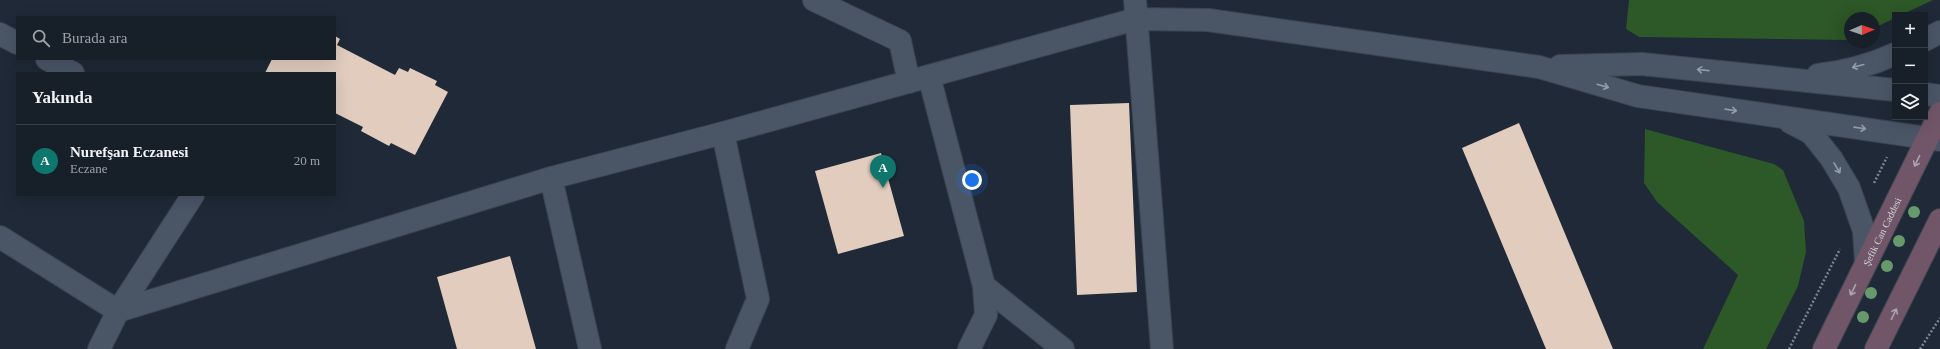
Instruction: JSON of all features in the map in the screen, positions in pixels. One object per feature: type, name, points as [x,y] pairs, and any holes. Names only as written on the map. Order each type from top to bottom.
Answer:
[{"type":"main road","name":"Şefik Can Caddesi","points":[[1824,349],[1866,264],[1934,139],[1940,113]]},
{"type":"main road","points":[[1876,349],[1940,220]]},
{"type":"street","points":[[814,0],[900,41],[919,79],[984,286],[986,315],[969,349]]},
{"type":"street","points":[[1136,9],[1162,349]]},
{"type":"street","points":[[0,237],[118,311],[551,178],[723,133],[919,79],[1136,9],[1539,67],[1638,96],[1934,139]]},
{"type":"street","points":[[1928,38],[1940,32]]},
{"type":"street","points":[[0,34],[16,42]]},
{"type":"street","points":[[1790,79],[1833,73],[1879,61],[1892,55]]},
{"type":"street","points":[[49,60],[71,72]]},
{"type":"street","points":[[1539,67],[1642,64],[1892,90]]},
{"type":"street","points":[[1928,94],[1940,96]]},
{"type":"street","points":[[1778,116],[1811,133],[1831,158],[1849,188],[1864,231],[1866,264]]},
{"type":"street","points":[[723,133],[758,299],[737,349]]},
{"type":"street","points":[[551,178],[590,349]]},
{"type":"street","points":[[99,349],[118,311],[191,196]]},
{"type":"street","points":[[1918,266],[1940,241]]},
{"type":"street","points":[[984,286],[1063,349]]},
{"type":"path","points":[[1920,349],[1940,318]]},
{"type":"green space","points":[[1629,0],[1933,0],[1907,12],[1892,12],[1892,19],[1880,25],[1880,12],[1844,12],[1844,40],[1639,37],[1626,29]]},
{"type":"green space","points":[[1645,129],[1774,164],[1783,170],[1804,221],[1806,252],[1798,286],[1766,349],[1703,349],[1738,275],[1657,202],[1644,183]]},
{"type":"building","points":[[336,37],[340,39],[337,45],[395,75],[399,68],[408,72],[410,68],[437,81],[435,85],[448,92],[415,155],[391,143],[389,146],[361,131],[363,127],[336,114],[336,72],[266,72],[272,60],[336,60]]},
{"type":"building","points":[[1129,103],[1137,292],[1077,295],[1070,105]]},
{"type":"building","points":[[1519,123],[1613,349],[1546,349],[1462,148]]},
{"type":"building","points":[[881,153],[904,236],[838,254],[815,171]]},
{"type":"building","points":[[510,256],[536,349],[457,349],[437,277]]},
{"type":"place","name":"Nurefşan Eczanesi","points":[[883,188]]}]
